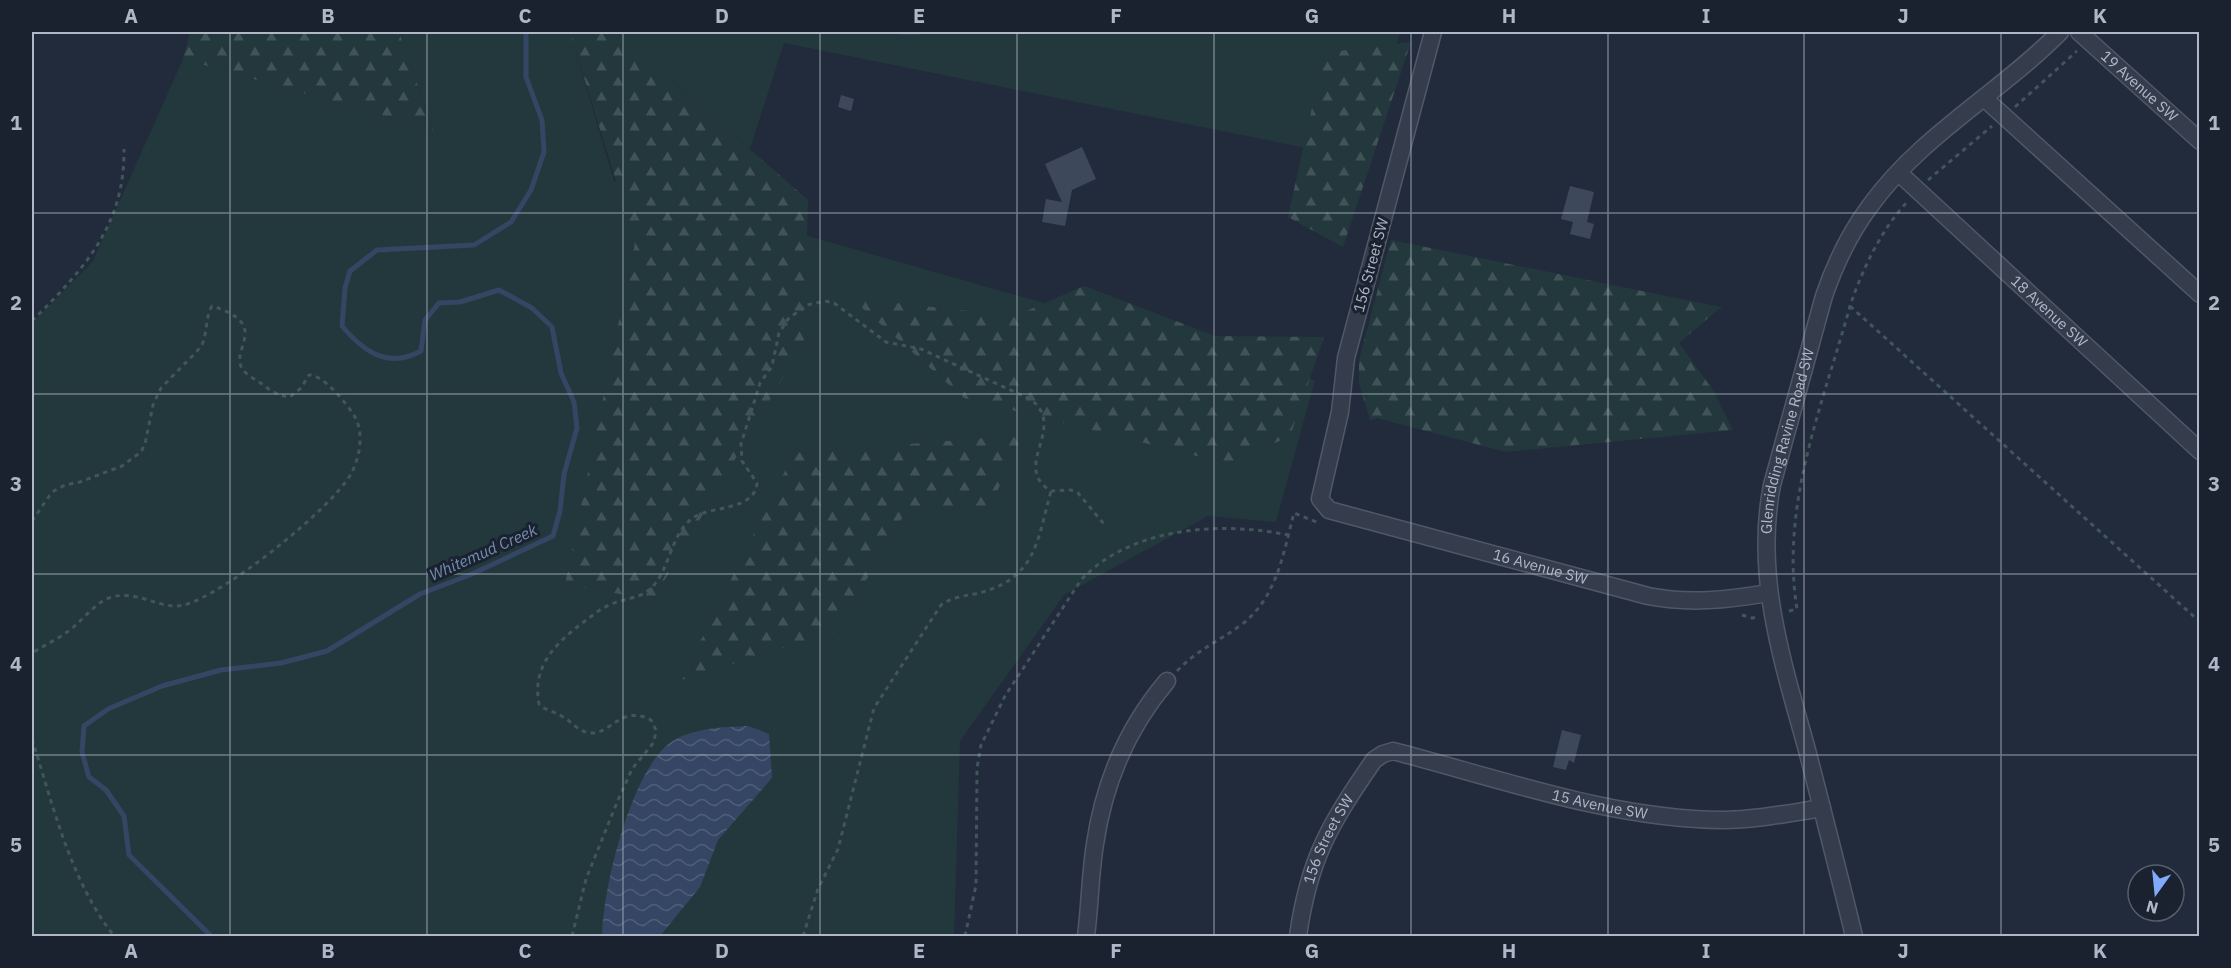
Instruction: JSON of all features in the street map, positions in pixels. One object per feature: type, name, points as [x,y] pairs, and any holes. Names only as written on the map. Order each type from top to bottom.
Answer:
[{"type":"street","name":"156 Street SW","points":[[1320,500],[1340,412],[1346,358],[1433,32]]},
{"type":"street","name":"Glenridding Ravine Road SW","points":[[1854,936],[1778,642],[1768,593],[1767,509],[1824,296],[1835,266],[1856,226],[1871,204],[1899,173],[2060,32]]},
{"type":"street","name":"19 Avenue SW","points":[[2079,32],[2199,141]]},
{"type":"street","points":[[1984,98],[2199,294]]},
{"type":"street","name":"18 Avenue SW","points":[[1899,173],[2199,451]]},
{"type":"street","name":"16 Avenue SW","points":[[1320,500],[1329,510],[1648,596],[1690,602],[1718,601],[1768,593]]},
{"type":"street","points":[[1086,936],[1095,845],[1113,771],[1137,719],[1167,681]]},
{"type":"street","name":"15 Avenue SW","points":[[1383,754],[1393,751],[1594,804],[1652,815],[1724,820],[1822,808]]},
{"type":"street","name":"156 Street SW","points":[[1298,936],[1312,868],[1325,836],[1374,760],[1383,754]]},
{"type":"path","points":[[32,321],[87,262],[117,207],[123,185],[124,149]]},
{"type":"path","points":[[1797,609],[1792,554],[1797,497],[1850,306],[1874,253],[1902,207]]},
{"type":"path","points":[[572,936],[591,866],[627,779],[654,742],[656,730],[651,720],[632,715],[617,720],[599,732],[582,731],[562,716],[538,704],[537,686],[541,667],[563,638],[597,612],[651,589],[689,521],[707,512],[738,505],[753,495],[756,483],[742,460],[741,444],[760,383],[772,366],[779,333],[796,311],[816,302],[834,303],[886,342],[921,350],[1030,399],[1041,410],[1044,426],[1034,473],[1044,488],[1051,492],[1071,490],[1078,493],[1104,525]]},
{"type":"path","points":[[32,521],[52,492],[65,484],[80,482],[122,466],[141,452],[145,444],[153,405],[161,388],[206,338],[208,314],[212,306],[225,310],[242,323],[245,335],[240,363],[246,373],[276,394],[290,397],[301,388],[309,375],[318,376],[342,399],[360,430],[356,463],[346,482],[262,561],[206,596],[185,605],[167,604],[128,595],[107,598],[67,632],[32,653]]},
{"type":"path","points":[[1850,306],[2199,622]]},
{"type":"path","points":[[803,936],[818,889],[838,849],[870,719],[879,698],[941,605],[957,597],[1001,586],[1020,574],[1037,540],[1051,492]]},
{"type":"path","points":[[1167,681],[1193,654],[1253,615],[1277,577],[1294,513],[1326,525]]},
{"type":"path","points":[[965,936],[976,885],[977,768],[981,745],[1005,696],[1081,580],[1097,564],[1116,552],[1164,534],[1264,530],[1288,535]]},
{"type":"path","points":[[1731,616],[1742,615],[1752,618]]},
{"type":"path","points":[[32,739],[69,852],[105,924],[114,936]]},
{"type":"green space","points":[[190,32],[399,32],[433,130],[183,59]]},
{"type":"green space","points":[[399,32],[570,32],[614,181],[1315,380],[1276,522],[1208,516],[1064,595],[960,741],[954,936],[32,936],[32,323],[93,261],[183,59],[433,130]]},
{"type":"green space","points":[[570,32],[616,32],[808,200],[804,341],[653,600],[565,584],[635,243]]},
{"type":"green space","points":[[616,32],[1400,32],[1366,160],[784,43],[750,149]]},
{"type":"green space","points":[[1411,42],[1343,247],[1288,217],[1324,53]]},
{"type":"green space","points":[[1391,240],[1721,307],[1679,343],[1713,390],[1733,430],[1506,452],[1377,418],[1370,420],[1359,383],[1359,360]]},
{"type":"green space","points":[[1084,286],[1215,336],[1324,337],[1290,436],[1229,464],[964,398],[851,298],[1015,316]]},
{"type":"green space","points":[[1023,435],[989,509],[909,506],[837,631],[681,680],[794,453]]},
{"type":"water","points":[[748,726],[769,734],[772,778],[718,840],[700,887],[660,936],[602,936],[607,891],[620,836],[640,784],[652,763],[665,747],[693,732]]},
{"type":"building","points":[[841,95],[854,99],[851,111],[838,107]]},
{"type":"building","points":[[1082,147],[1096,179],[1072,190],[1065,226],[1042,222],[1046,199],[1062,202],[1045,164]]},
{"type":"building","points":[[1570,186],[1594,192],[1587,222],[1594,224],[1590,239],[1570,234],[1573,222],[1561,219]]},
{"type":"building","points":[[1562,730],[1581,735],[1574,763],[1569,760],[1566,770],[1553,767]]},
{"type":"waterway","name":"Whitemud Creek","points":[[211,936],[129,855],[124,816],[106,790],[89,777],[82,752],[84,726],[108,709],[162,686],[221,670],[281,663],[327,651],[420,594],[472,574],[553,536],[560,511],[564,474],[577,428],[574,402],[561,373],[552,327],[532,308],[499,290],[460,302],[439,303],[425,320],[421,351],[409,356],[387,358],[377,355],[359,343],[342,326],[345,288],[350,271],[377,250],[474,245],[511,222],[531,190],[544,152],[542,120],[526,77],[526,32]]},
{"type":"waterway","name":"Whitemud Creek","points":[[903,32],[919,32]]}]
